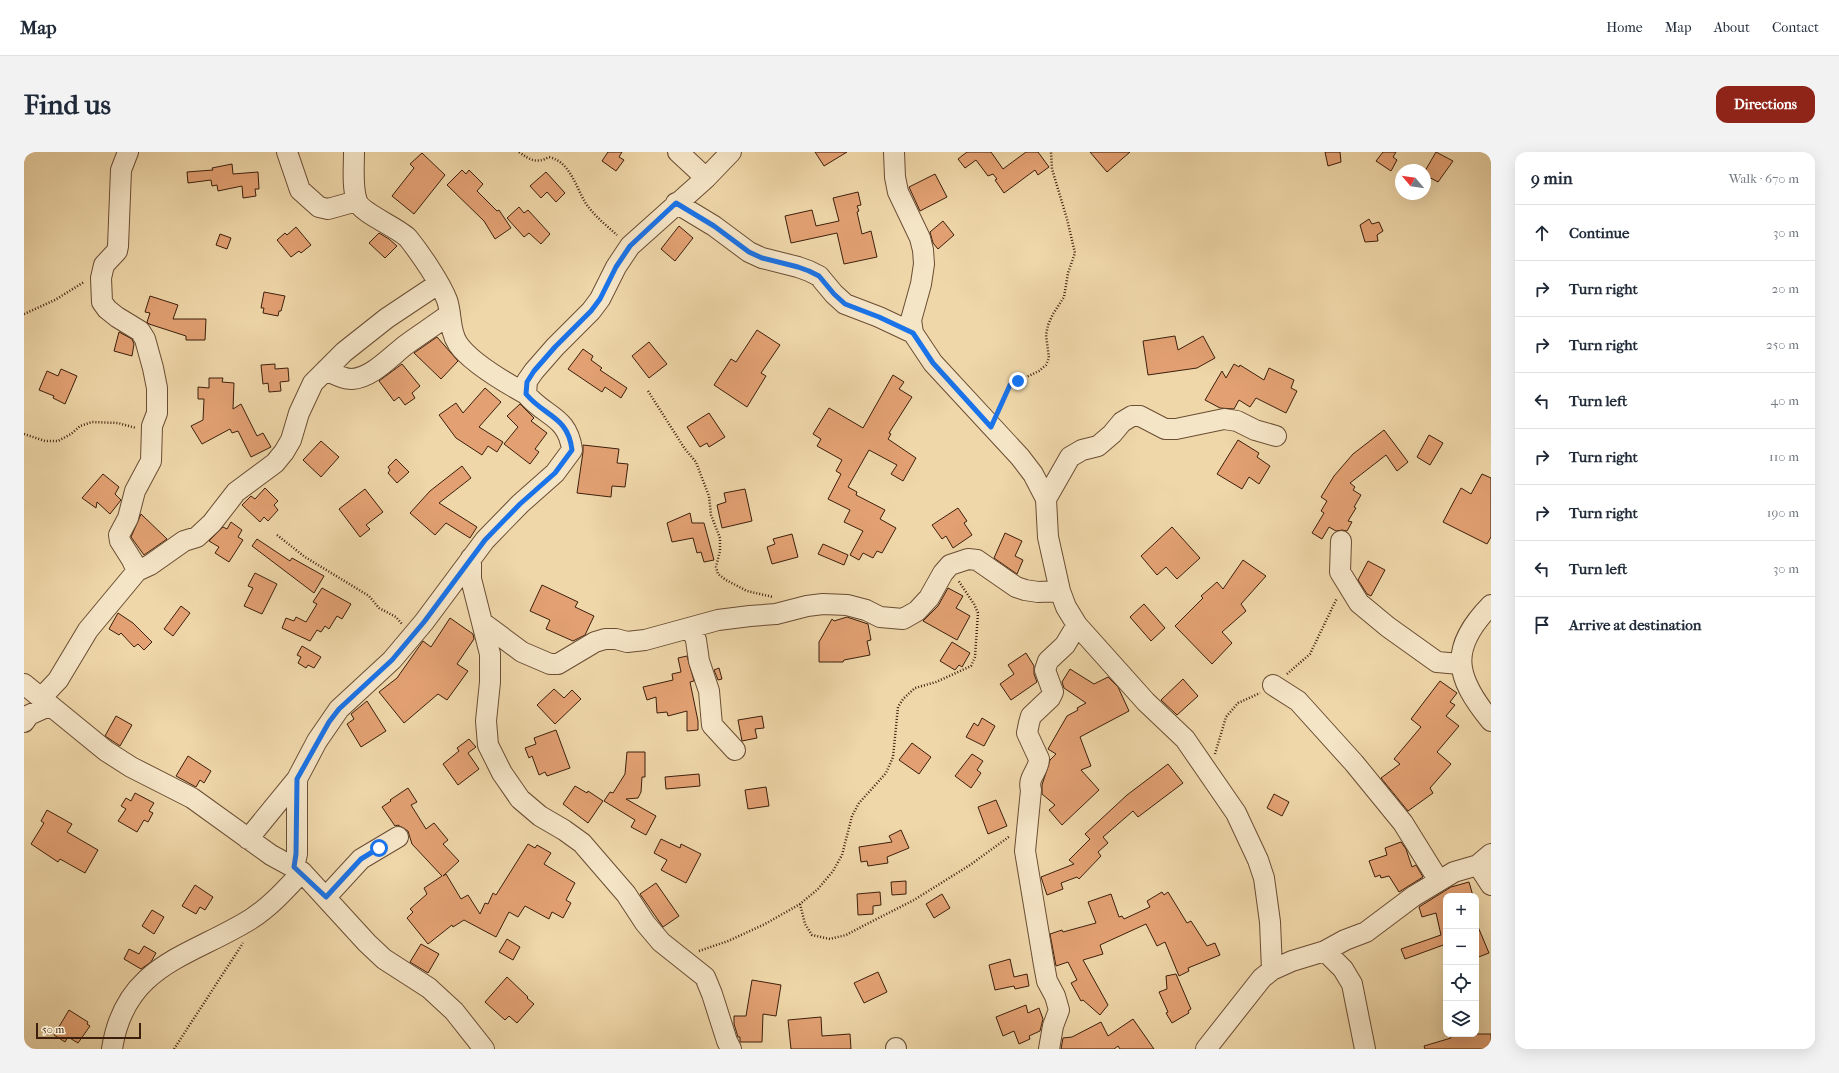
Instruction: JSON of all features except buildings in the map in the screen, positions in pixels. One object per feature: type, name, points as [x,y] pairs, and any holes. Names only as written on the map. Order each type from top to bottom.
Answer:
[{"type":"street","points":[[128,152],[121,170],[118,246],[117,250],[104,265],[101,278],[101,291],[102,302],[106,309],[140,331],[145,339],[157,388],[156,413],[152,426],[151,461],[135,491],[128,518],[119,535],[120,541],[137,571]]},
{"type":"street","points":[[287,152],[300,190],[319,207],[328,209],[357,201]]},
{"type":"street","points":[[248,840],[297,779],[317,741],[339,709],[376,676],[413,637],[471,558],[503,521],[555,473],[572,450],[570,437],[563,425],[533,402],[526,394],[504,382],[466,353],[458,344],[452,332],[447,300],[422,258],[407,238],[395,228],[363,208],[357,201],[354,152]]},
{"type":"street","points":[[678,152],[706,178]]},
{"type":"street","points":[[526,394],[527,382],[534,371],[555,347],[591,311],[600,299],[616,267],[630,246],[676,203],[706,178],[732,152]]},
{"type":"street","points":[[894,152],[895,177],[898,192],[920,238],[923,250],[924,264],[922,284],[911,320],[913,333],[933,363],[1020,457],[1033,474],[1046,499],[1048,537],[1060,592],[1066,607],[1077,625],[1146,702],[1185,739],[1236,813],[1258,860],[1264,878],[1270,922],[1272,970]]},
{"type":"street","points":[[676,203],[714,226],[749,252],[762,258],[809,271],[819,276],[834,294],[845,304],[879,317],[913,333]]},
{"type":"street","points":[[24,722],[29,715],[34,695],[58,680],[88,630],[137,571],[150,565],[179,544],[200,535],[236,492],[275,463],[291,440],[299,414],[313,383],[344,352],[387,318],[438,284]]},
{"type":"street","points":[[326,370],[344,378],[353,379],[363,375],[378,368],[408,344],[450,314]]},
{"type":"street","points":[[1046,499],[1070,457],[1082,450],[1101,444],[1122,422],[1132,416],[1140,416],[1165,429],[1176,429],[1224,419],[1238,422],[1255,430],[1276,436]]},
{"type":"street","points":[[1341,541],[1340,572],[1359,603],[1388,627],[1437,662],[1460,664]]},
{"type":"street","points":[[471,558],[471,580],[490,654],[490,682],[486,721],[488,745],[502,773],[520,798],[540,816],[564,830],[582,843],[626,894],[645,923],[661,942],[705,977],[731,1049]]},
{"type":"street","points":[[483,623],[522,652],[550,664],[558,664],[595,642],[605,639],[616,639],[627,642],[645,640],[718,620],[776,614],[807,606],[824,604],[847,605],[866,610],[880,617],[903,619],[917,611],[928,598],[950,564],[968,560],[977,560],[1016,587],[1038,592],[1060,592]]},
{"type":"street","points":[[1491,605],[1471,629],[1465,641],[1460,664],[1465,684],[1491,720]]},
{"type":"street","points":[[1049,1049],[1053,1026],[1059,1010],[1055,996],[1047,981],[1029,883],[1025,851],[1031,790],[1029,784],[1038,768],[1039,763],[1039,759],[1027,733],[1031,716],[1050,698],[1053,692],[1045,670],[1046,665],[1065,645],[1077,625]]},
{"type":"street","points":[[691,628],[696,640],[699,661],[709,692],[712,725],[735,750]]},
{"type":"street","points":[[1273,685],[1298,701],[1354,763],[1404,823],[1439,880]]},
{"type":"street","points":[[34,695],[106,751],[131,767],[192,798],[270,856],[298,869],[326,897],[341,916],[384,959],[429,988],[454,1011],[484,1049]]},
{"type":"street","points":[[112,1049],[114,1038],[131,998],[150,975],[177,957],[227,933],[264,911],[284,892],[298,869],[296,854],[297,779]]},
{"type":"street","points":[[326,897],[361,859],[398,837]]},
{"type":"street","points":[[1206,1049],[1262,978],[1272,970],[1292,961],[1325,951],[1345,940],[1366,932],[1414,896],[1439,880],[1454,872],[1485,860],[1491,885]]},
{"type":"street","points":[[1325,951],[1343,968],[1352,984],[1365,1049]]},
{"type":"path","points":[[520,152],[535,162],[542,162],[549,157],[562,163],[579,187],[585,201],[594,213],[630,246]]},
{"type":"path","points":[[991,427],[1010,385],[1046,366],[1049,358],[1046,336],[1048,324],[1052,314],[1064,298],[1069,269],[1073,261],[1074,244],[1052,169],[1051,152]]},
{"type":"path","points":[[24,314],[56,300],[86,281]]},
{"type":"path","points":[[648,391],[685,449],[696,462],[709,496],[711,515],[720,538],[720,551],[716,568],[718,574],[747,591],[775,597]]},
{"type":"path","points":[[24,434],[45,441],[58,441],[71,434],[80,426],[92,422],[118,423],[133,428],[152,426]]},
{"type":"path","points":[[277,535],[305,557],[370,596],[379,608],[396,617],[413,637]]},
{"type":"path","points":[[680,958],[728,941],[765,924],[800,904],[818,889],[833,871],[842,855],[852,816],[859,803],[886,773],[893,757],[898,707],[903,699],[915,688],[936,682],[971,666],[976,657],[978,613],[974,604],[957,580],[950,564]]},
{"type":"path","points":[[800,904],[805,924],[812,935],[830,939],[846,935],[914,900],[970,865],[1011,835],[1028,819]]},
{"type":"path","points":[[174,1049],[244,942]]},
{"type":"route","points":[[379,848],[361,859],[326,897],[302,872],[294,867],[296,854],[297,779],[317,741],[339,709],[357,691],[376,676],[413,637],[485,540],[520,504],[555,473],[572,450],[570,437],[563,425],[533,402],[526,394],[527,382],[534,371],[555,347],[591,311],[600,299],[616,267],[630,246],[676,203],[714,226],[749,252],[762,258],[809,271],[819,276],[834,294],[845,304],[879,317],[913,333],[933,363],[991,427],[1010,385],[1018,381]]}]
